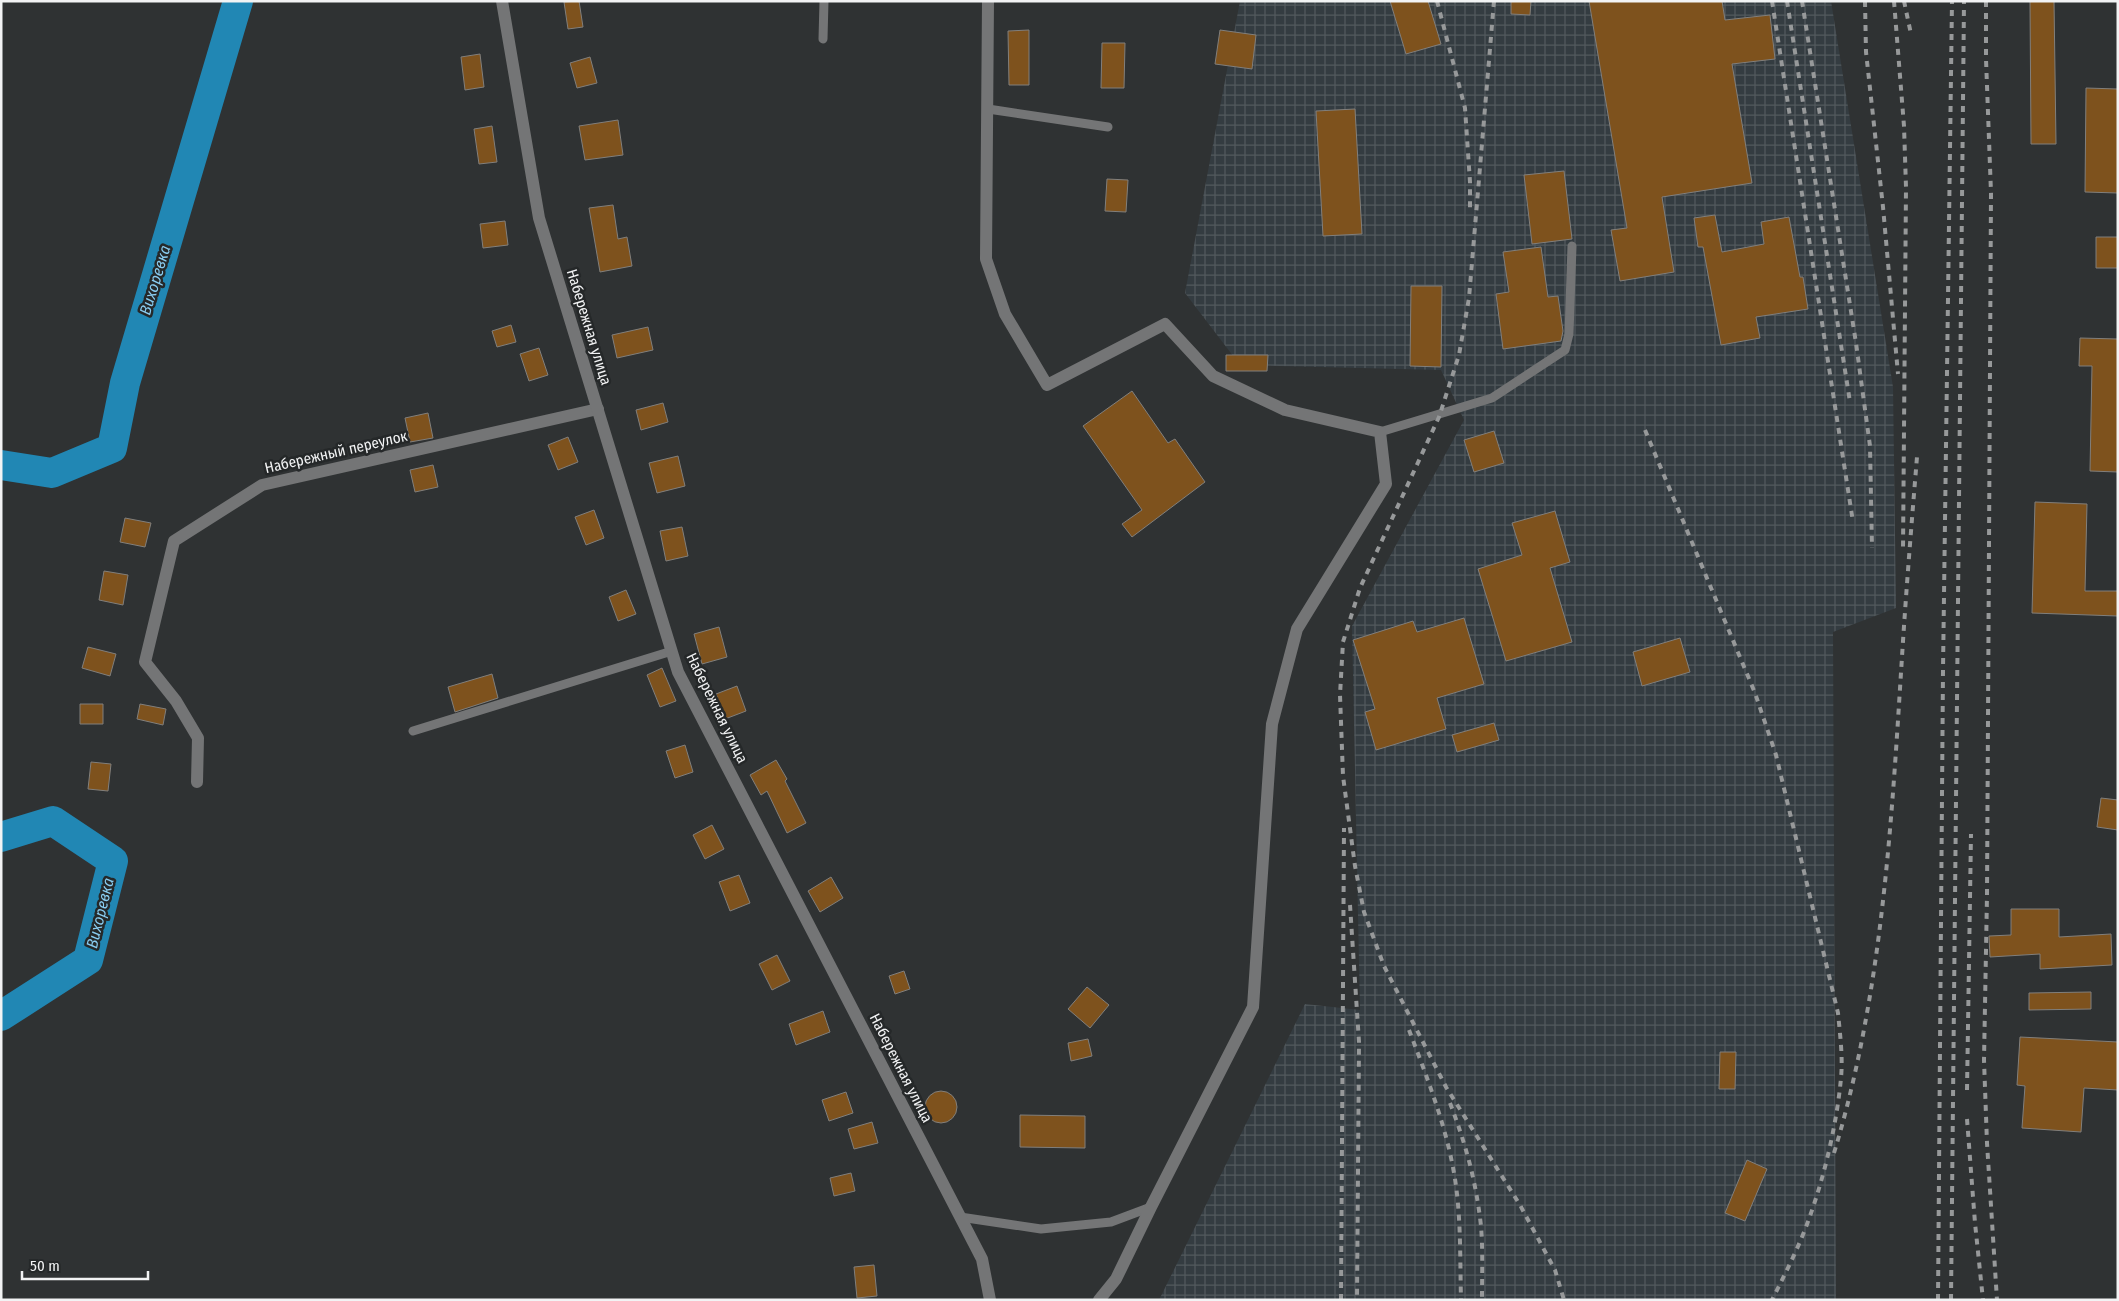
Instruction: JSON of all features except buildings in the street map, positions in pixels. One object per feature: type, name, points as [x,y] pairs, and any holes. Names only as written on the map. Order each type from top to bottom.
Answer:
[{"type":"street","name":"Набережная улица","points":[[502,1],[539,218],[678,672],[982,1259],[990,1300]]},
{"type":"street","points":[[988,1],[986,259],[1005,314],[1047,385],[1165,324],[1213,376],[1286,410],[1380,432],[1386,484],[1297,629],[1272,724],[1253,1007],[1116,1280],[1099,1300]]},
{"type":"street","name":"Набережный переулок","points":[[197,782],[198,738],[176,701],[145,662],[174,541],[262,485],[598,409]]},
{"type":"lane","points":[[823,39],[824,1]]},
{"type":"lane","points":[[988,109],[1108,128]]},
{"type":"lane","points":[[1380,432],[1492,398],[1565,350],[1569,334],[1572,246]]},
{"type":"lane","points":[[413,731],[672,651]]},
{"type":"lane","points":[[960,1217],[1041,1229],[1111,1222],[1151,1207]]},
{"type":"shaded area","points":[[1240,1],[1831,1],[1893,387],[1896,608],[1833,632],[1836,1300],[1159,1300],[1305,1004],[1360,1010],[1352,626],[1464,420],[1441,370],[1240,365],[1185,293]]},
{"type":"waterway","name":"Вихоревка","points":[[1,465],[52,473],[112,448],[125,383],[238,1]]},
{"type":"waterway","name":"Вихоревка","points":[[1,837],[53,821],[113,861],[88,960],[1,1016]]},
{"type":"railway","points":[[1437,1],[1465,108],[1470,208]]},
{"type":"railway","points":[[1494,1],[1469,298],[1459,355],[1439,417],[1360,588],[1343,642],[1340,695],[1343,776],[1355,866],[1364,912],[1384,966],[1446,1087],[1520,1205],[1555,1270],[1564,1300]]},
{"type":"railway","points":[[1772,1],[1853,522]]},
{"type":"railway","points":[[1787,1],[1850,402]]},
{"type":"railway","points":[[1802,1],[1856,343],[1870,446],[1872,548]]},
{"type":"railway","points":[[1865,1],[1866,52],[1883,207],[1898,374]]},
{"type":"railway","points":[[1894,1],[1904,126],[1906,187],[1903,551]]},
{"type":"railway","points":[[1904,1],[1911,34]]},
{"type":"railway","points":[[1938,1300],[1943,670],[1952,1]]},
{"type":"railway","points":[[1951,1300],[1964,1]]},
{"type":"railway","points":[[1986,1],[1986,59],[1991,193],[1987,895],[1984,1060],[1997,1300]]},
{"type":"railway","points":[[1645,430],[1755,693],[1776,755],[1838,1013],[1842,1070],[1830,1148],[1821,1183],[1806,1227],[1772,1300]]},
{"type":"railway","points":[[1834,1153],[1851,1091],[1864,1028],[1883,900],[1895,770],[1917,457]]},
{"type":"railway","points":[[1341,1300],[1344,828]]},
{"type":"railway","points":[[1967,1090],[1971,834]]},
{"type":"railway","points":[[1350,905],[1359,1042],[1357,1300]]},
{"type":"railway","points":[[1409,1030],[1437,1107],[1453,1166],[1459,1214],[1461,1300]]},
{"type":"railway","points":[[1450,1103],[1470,1163],[1479,1210],[1482,1244],[1482,1300]]},
{"type":"railway","points":[[1967,1119],[1983,1300]]}]
